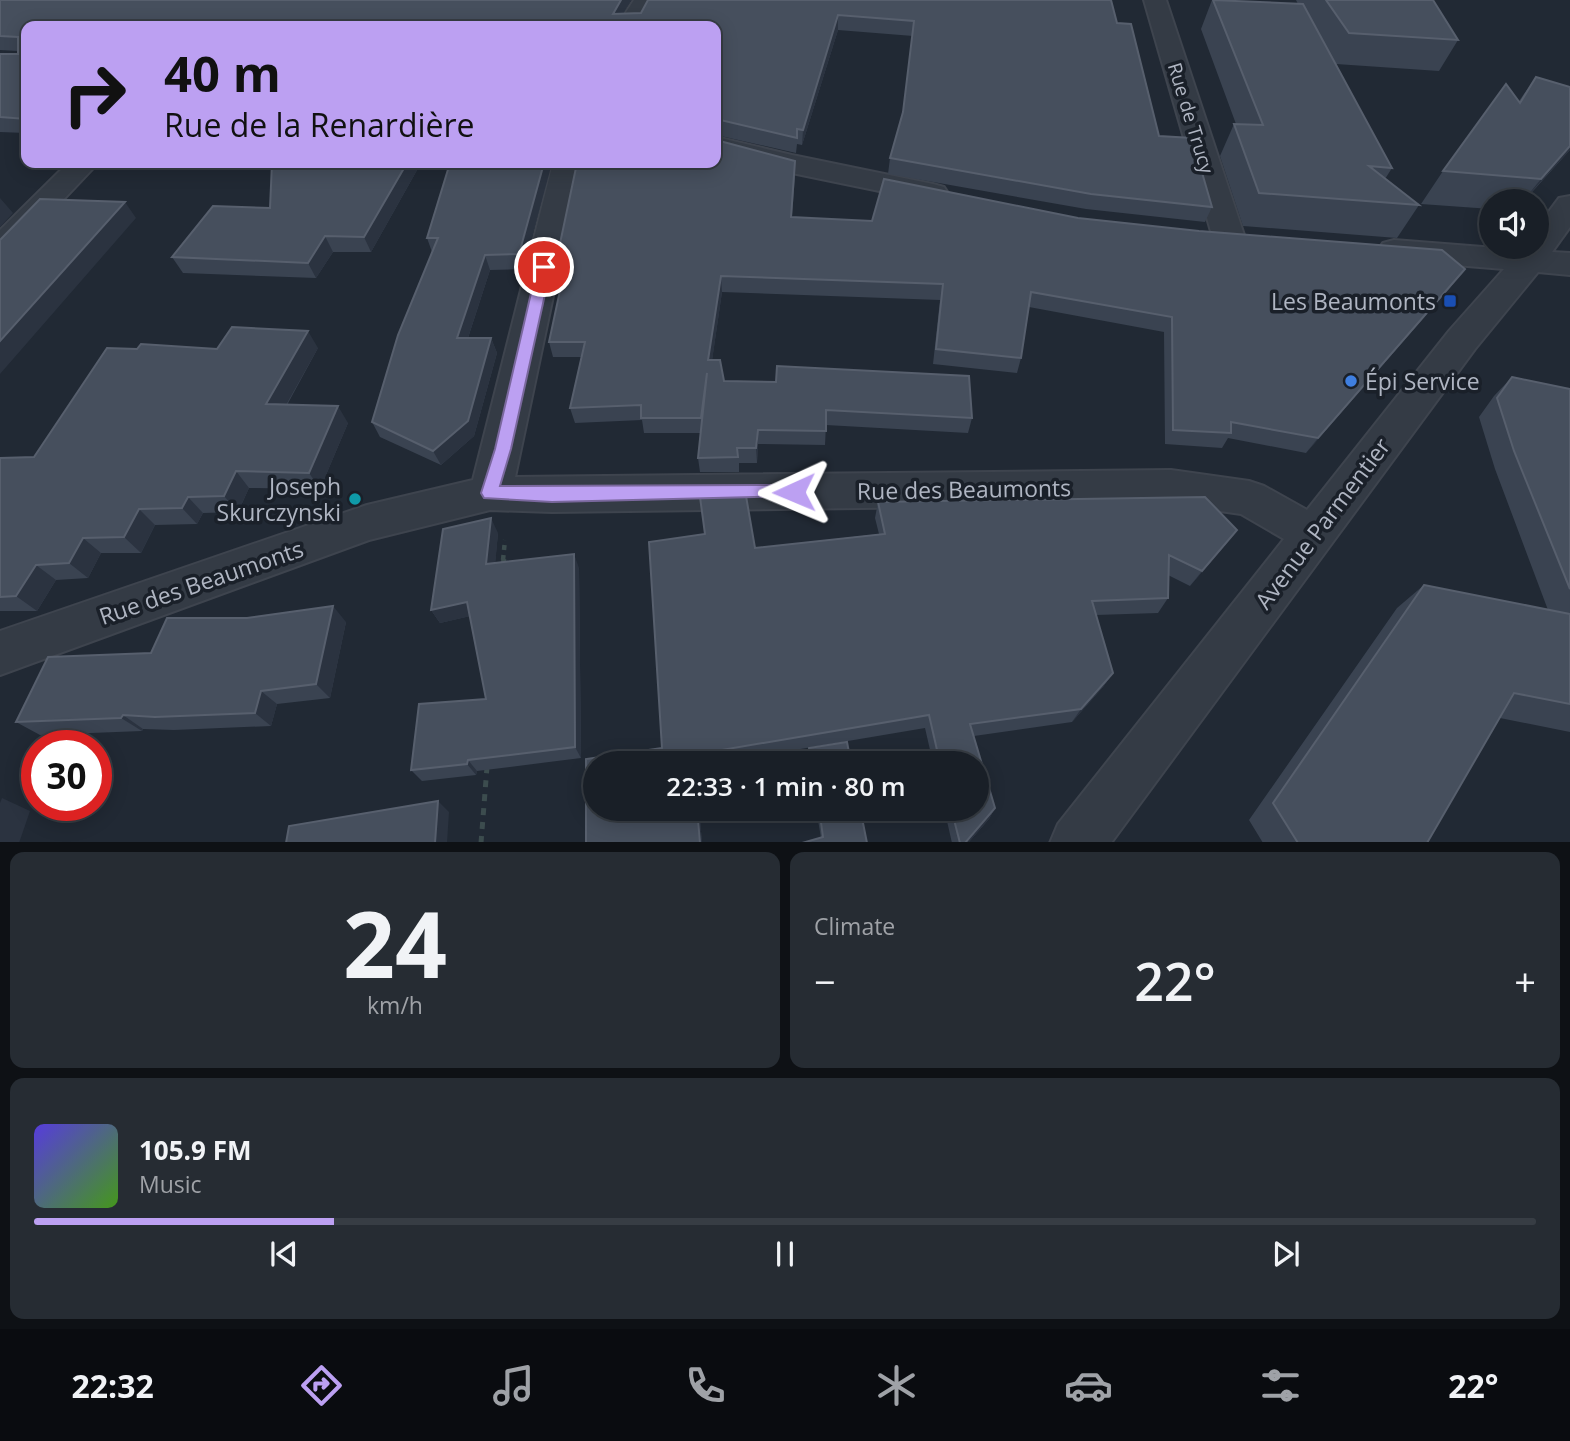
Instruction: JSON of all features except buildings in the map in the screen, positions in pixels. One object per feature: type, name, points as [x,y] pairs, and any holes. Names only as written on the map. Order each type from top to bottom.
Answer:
[{"type":"street","points":[[632,21],[645,0]]},
{"type":"street","name":"Rue de Trucy","points":[[1155,0],[1239,237],[1192,234]]},
{"type":"street","points":[[721,146],[792,164],[966,199]]},
{"type":"street","points":[[0,248],[79,168]]},
{"type":"street","points":[[490,493],[503,449],[567,168]]},
{"type":"street","name":"Avenue Parmentier","points":[[1077,842],[1492,303],[1550,262],[1570,205]]},
{"type":"street","points":[[1371,248],[1550,262]]},
{"type":"street","name":"Rue des Beaumonts","points":[[0,653],[368,523],[490,493],[552,495],[1171,487],[1249,498],[1313,535]]},
{"type":"path","points":[[490,493],[505,536],[502,576]]},
{"type":"path","points":[[481,842],[487,762]]},
{"type":"place","name":"Les Beaumonts","points":[[1450,301]]},
{"type":"place","name":"Épi Service","points":[[1351,381]]},
{"type":"place","name":"Joseph Skurczynski","points":[[355,499]]},
{"type":"route","points":[[544,267],[503,449],[490,493],[552,495],[794,492]]}]
